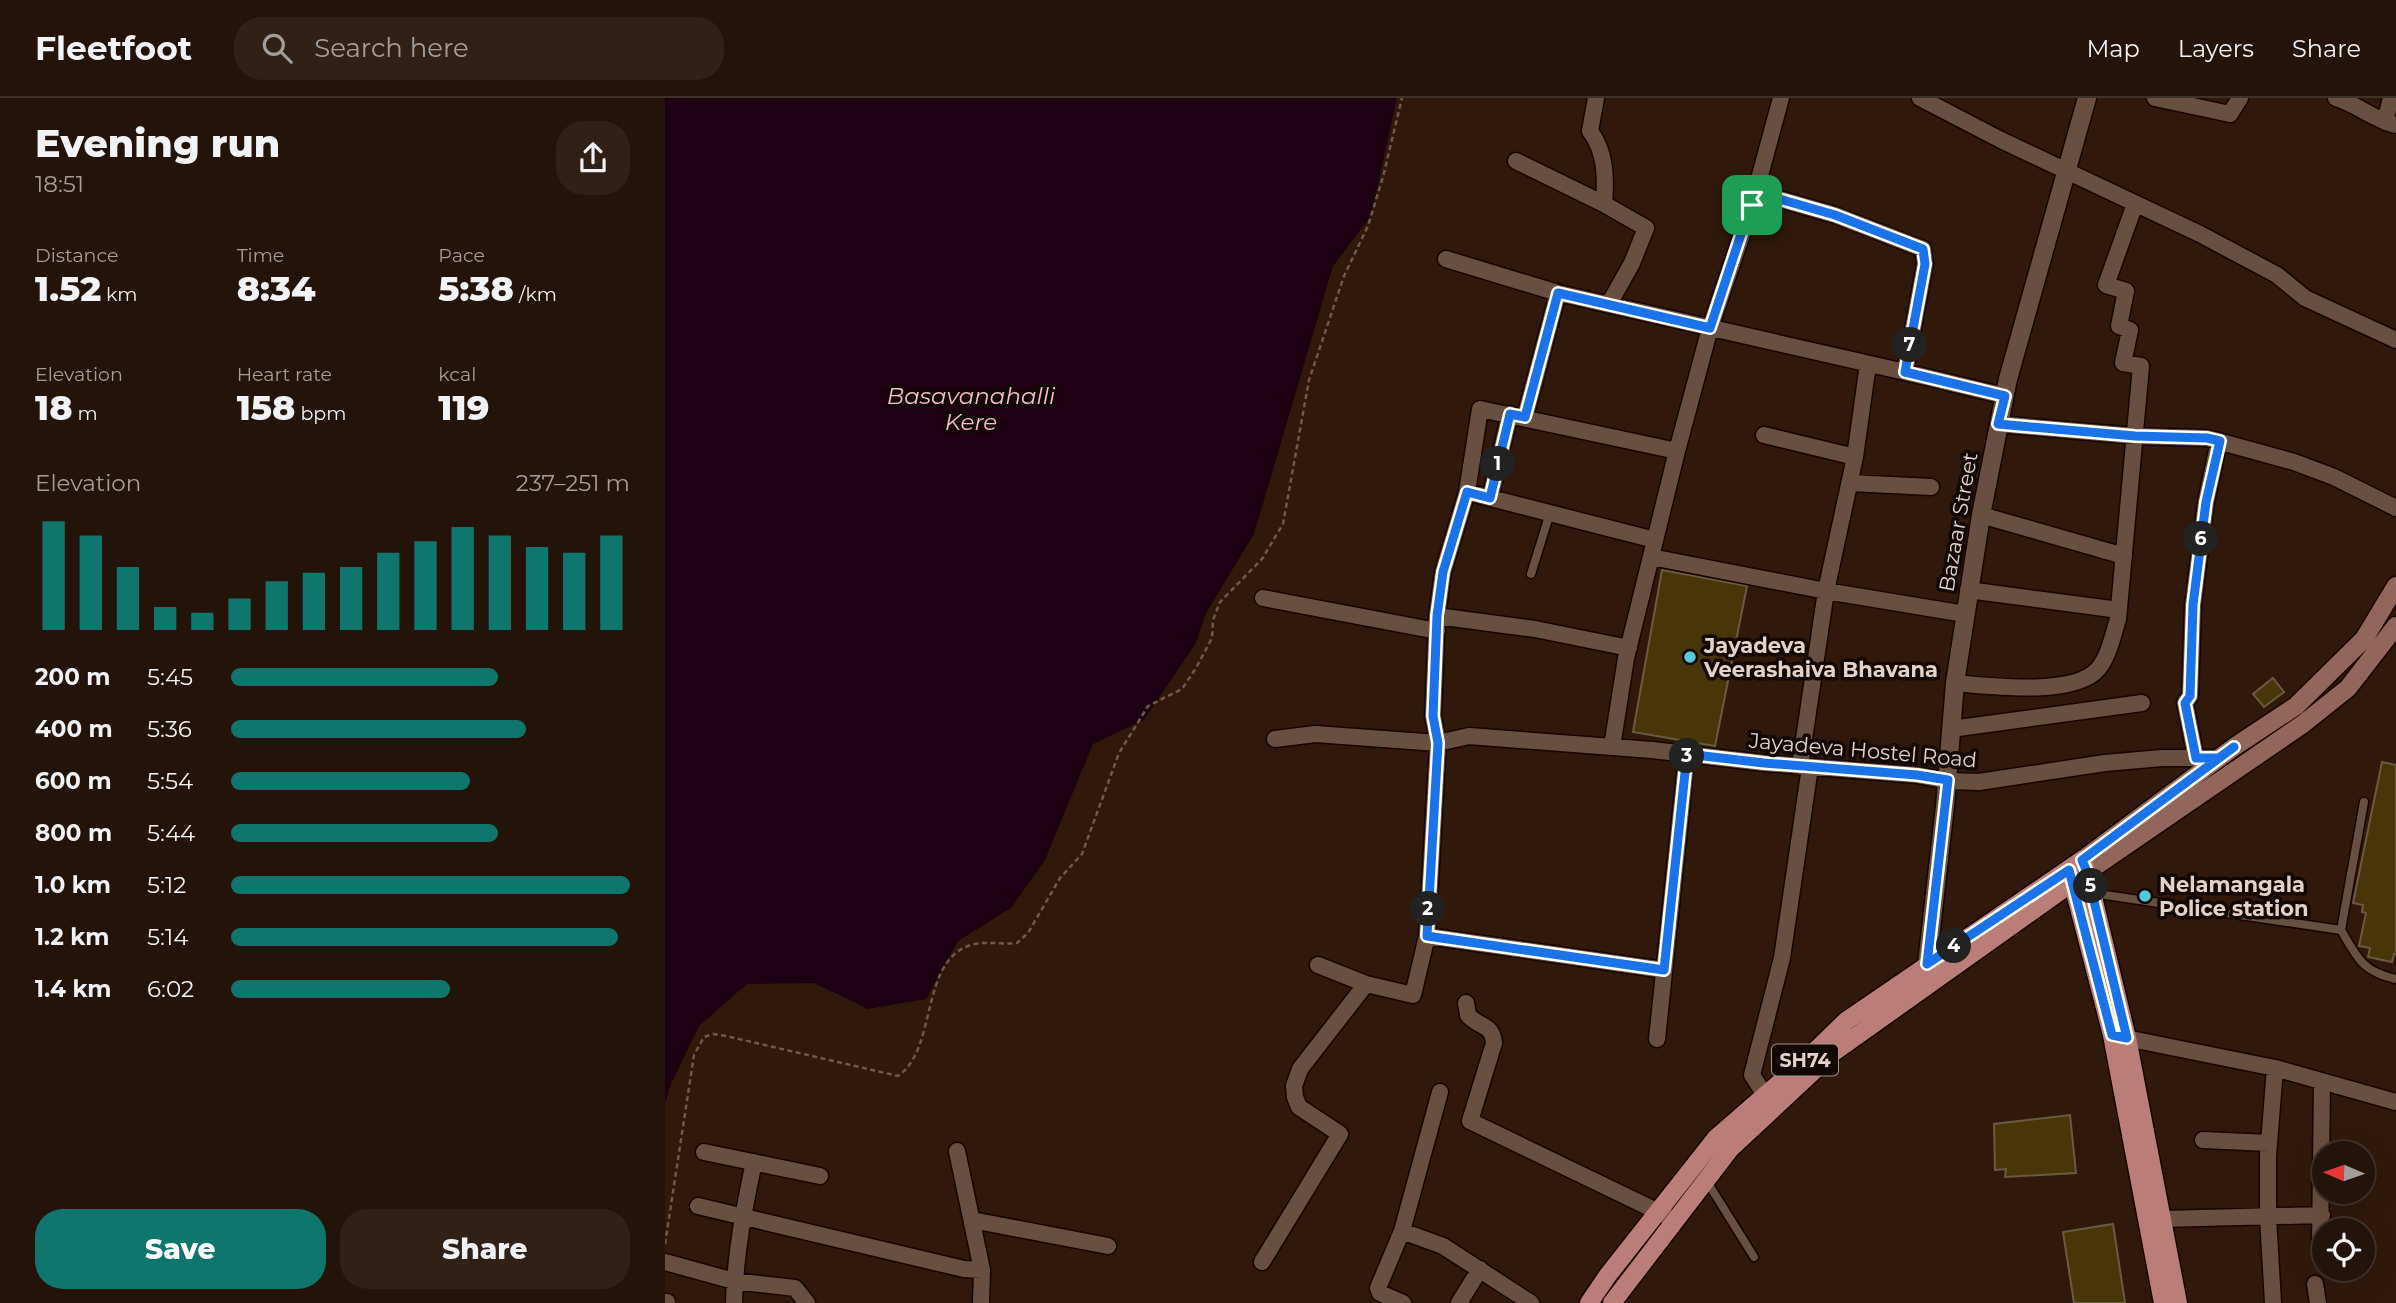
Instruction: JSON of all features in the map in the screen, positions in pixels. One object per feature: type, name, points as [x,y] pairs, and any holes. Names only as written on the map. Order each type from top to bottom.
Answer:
[{"type":"main road","points":[[2078,871],[2234,747],[2296,706],[2364,639],[2396,586]]},
{"type":"main road","points":[[2078,871],[2303,724],[2348,688],[2390,646],[2396,626]]},
{"type":"main road","points":[[2078,871],[2092,893],[2120,1037],[2163,1303]]},
{"type":"main road","points":[[2078,871],[2120,1037],[2162,1219],[2178,1303]]},
{"type":"main road","name":"SH74","points":[[1589,1303],[1716,1138],[1846,1021],[1927,964],[2078,871]]},
{"type":"main road","name":"SH74","points":[[1612,1303],[1730,1149],[1834,1052],[2078,871]]},
{"type":"street","points":[[1596,98],[1590,131],[1598,142],[1606,179],[1604,204]]},
{"type":"street","points":[[1612,747],[1629,648],[1677,452],[1710,328],[1755,192],[1781,98]]},
{"type":"street","points":[[1920,98],[2200,234],[2277,275],[2305,298],[2396,340]]},
{"type":"street","name":"Bazaar Street","points":[[1927,964],[1948,780],[1955,683],[1981,514],[2005,396],[2087,98]]},
{"type":"street","points":[[2155,98],[2230,114],[2240,98]]},
{"type":"street","points":[[2336,98],[2390,123],[2391,98]]},
{"type":"street","points":[[1516,161],[1646,228],[1632,262],[1609,304]]},
{"type":"street","points":[[1755,192],[1835,215],[1923,249],[1925,264],[1905,372]]},
{"type":"street","points":[[1955,683],[2025,688],[2055,686],[2084,680],[2097,670],[2107,654],[2119,610],[2141,366],[2123,363],[2130,330],[2119,326],[2126,291],[2106,285],[2135,204]]},
{"type":"street","points":[[1447,259],[1558,293],[2005,396]]},
{"type":"street","points":[[1490,498],[1558,293]]},
{"type":"street","points":[[1765,1094],[1752,1075],[1782,958],[1826,591],[1855,457],[1868,365]]},
{"type":"street","points":[[1318,965],[1366,984],[1413,995],[1427,936],[1438,743],[1433,716],[1437,623],[1443,572],[1467,492],[1480,409],[1677,452]]},
{"type":"street","points":[[1998,424],[2135,436],[2207,438],[2294,462],[2334,477],[2396,508]]},
{"type":"street","points":[[1764,435],[1855,457]]},
{"type":"street","points":[[2196,758],[2185,703],[2190,696],[2193,605],[2203,528],[2220,441]]},
{"type":"street","points":[[1850,482],[1931,487]]},
{"type":"street","points":[[1467,492],[1655,540]]},
{"type":"street","points":[[1981,514],[2124,556]]},
{"type":"street","points":[[1651,557],[1826,591],[1965,614]]},
{"type":"street","points":[[1968,590],[2119,610]]},
{"type":"street","points":[[1263,598],[1437,623],[1535,629],[1629,648]]},
{"type":"street","points":[[1951,729],[2142,703]]},
{"type":"street","name":"Jayadeva Hostel Road","points":[[1275,739],[1315,734],[1438,743],[1469,736],[1979,782],[2105,762],[2219,758],[2234,747]]},
{"type":"street","points":[[1657,1039],[1687,754]]},
{"type":"street","points":[[1427,936],[1664,970]]},
{"type":"street","points":[[1262,1262],[1340,1134],[1299,1107],[1294,1097],[1294,1086],[1300,1069],[1366,984]]},
{"type":"street","points":[[1466,1003],[1468,1015],[1489,1028],[1494,1043],[1470,1121],[1659,1211],[1675,1222]]},
{"type":"street","points":[[2120,1037],[2275,1069],[2396,1102]]},
{"type":"street","points":[[2273,1303],[2268,1217],[2269,1143],[2275,1069]]},
{"type":"street","points":[[2322,1082],[2322,1218]]},
{"type":"street","points":[[1403,1303],[1380,1293],[1378,1288],[1402,1231],[1440,1092]]},
{"type":"street","points":[[2203,1140],[2269,1143]]},
{"type":"street","points":[[957,1151],[982,1270],[981,1303]]},
{"type":"street","points":[[704,1152],[820,1176]]},
{"type":"street","points":[[734,1303],[734,1280],[754,1162]]},
{"type":"street","points":[[698,1206],[964,1269],[982,1270]]},
{"type":"street","points":[[2162,1219],[2322,1215]]},
{"type":"street","points":[[972,1220],[1108,1246]]},
{"type":"street","points":[[1402,1231],[1443,1246],[1531,1303]]},
{"type":"street","points":[[665,1262],[734,1280],[795,1288],[807,1303]]},
{"type":"street","points":[[1459,1303],[1481,1269]]},
{"type":"street","points":[[2315,1284],[2318,1303]]},
{"type":"lane","points":[[1531,575],[1550,513]]},
{"type":"lane","points":[[2364,802],[2341,930],[2369,970],[2396,979]]},
{"type":"lane","points":[[2092,893],[2341,930]]},
{"type":"lane","points":[[1706,1180],[1754,1257]]},
{"type":"path","points":[[665,1244],[694,1055],[704,1037],[713,1034],[726,1036],[898,1076],[912,1062],[943,968],[965,947],[978,943],[1017,943],[1028,933],[1060,878],[1081,854],[1119,753],[1149,706],[1182,688],[1212,638],[1213,620],[1220,602],[1262,559],[1283,524],[1310,380],[1340,286],[1368,226],[1402,98]]},
{"type":"water","name":"Basavanahalli Kere","points":[[665,98],[1397,98],[1371,216],[1333,266],[1254,534],[1206,613],[1196,643],[1144,720],[1093,744],[1045,860],[1011,908],[958,941],[926,999],[868,1009],[814,983],[747,984],[699,1026],[671,1084],[665,1103]]},
{"type":"building","name":"Jayadeva Veerashaiva Bhavana","points":[[1662,570],[1747,586],[1715,746],[1633,732]]},
{"type":"building","points":[[2273,678],[2284,692],[2264,707],[2253,694]]},
{"type":"building","points":[[2382,762],[2396,765],[2396,954],[2392,962],[2368,957],[2370,948],[2359,946],[2366,913],[2362,912],[2363,905],[2353,903]]},
{"type":"building","points":[[2070,1115],[2076,1173],[2005,1177],[2006,1169],[1995,1170],[1994,1124]]},
{"type":"building","points":[[2113,1224],[2125,1303],[2074,1303],[2063,1232]]},
{"type":"place","name":"Jayadeva Veerashaiva Bhavana","points":[[1690,657]]},
{"type":"place","name":"Nelamangala Police station","points":[[2145,896]]},
{"type":"route","points":[[1755,192],[1835,215],[1923,249],[1925,264],[1905,372],[2005,396],[1998,424],[2220,441],[2206,502],[2193,605],[2190,696],[2185,703],[2196,758],[2219,758],[2234,747],[2082,860],[2127,1038],[2112,1035],[2069,870],[1927,964],[1948,780],[1917,775],[1687,754],[1664,970],[1427,936],[1438,743],[1433,716],[1437,616],[1443,572],[1467,492],[1490,498],[1510,414],[1525,417],[1558,293],[1710,328],[1752,205],[1755,192]]}]
